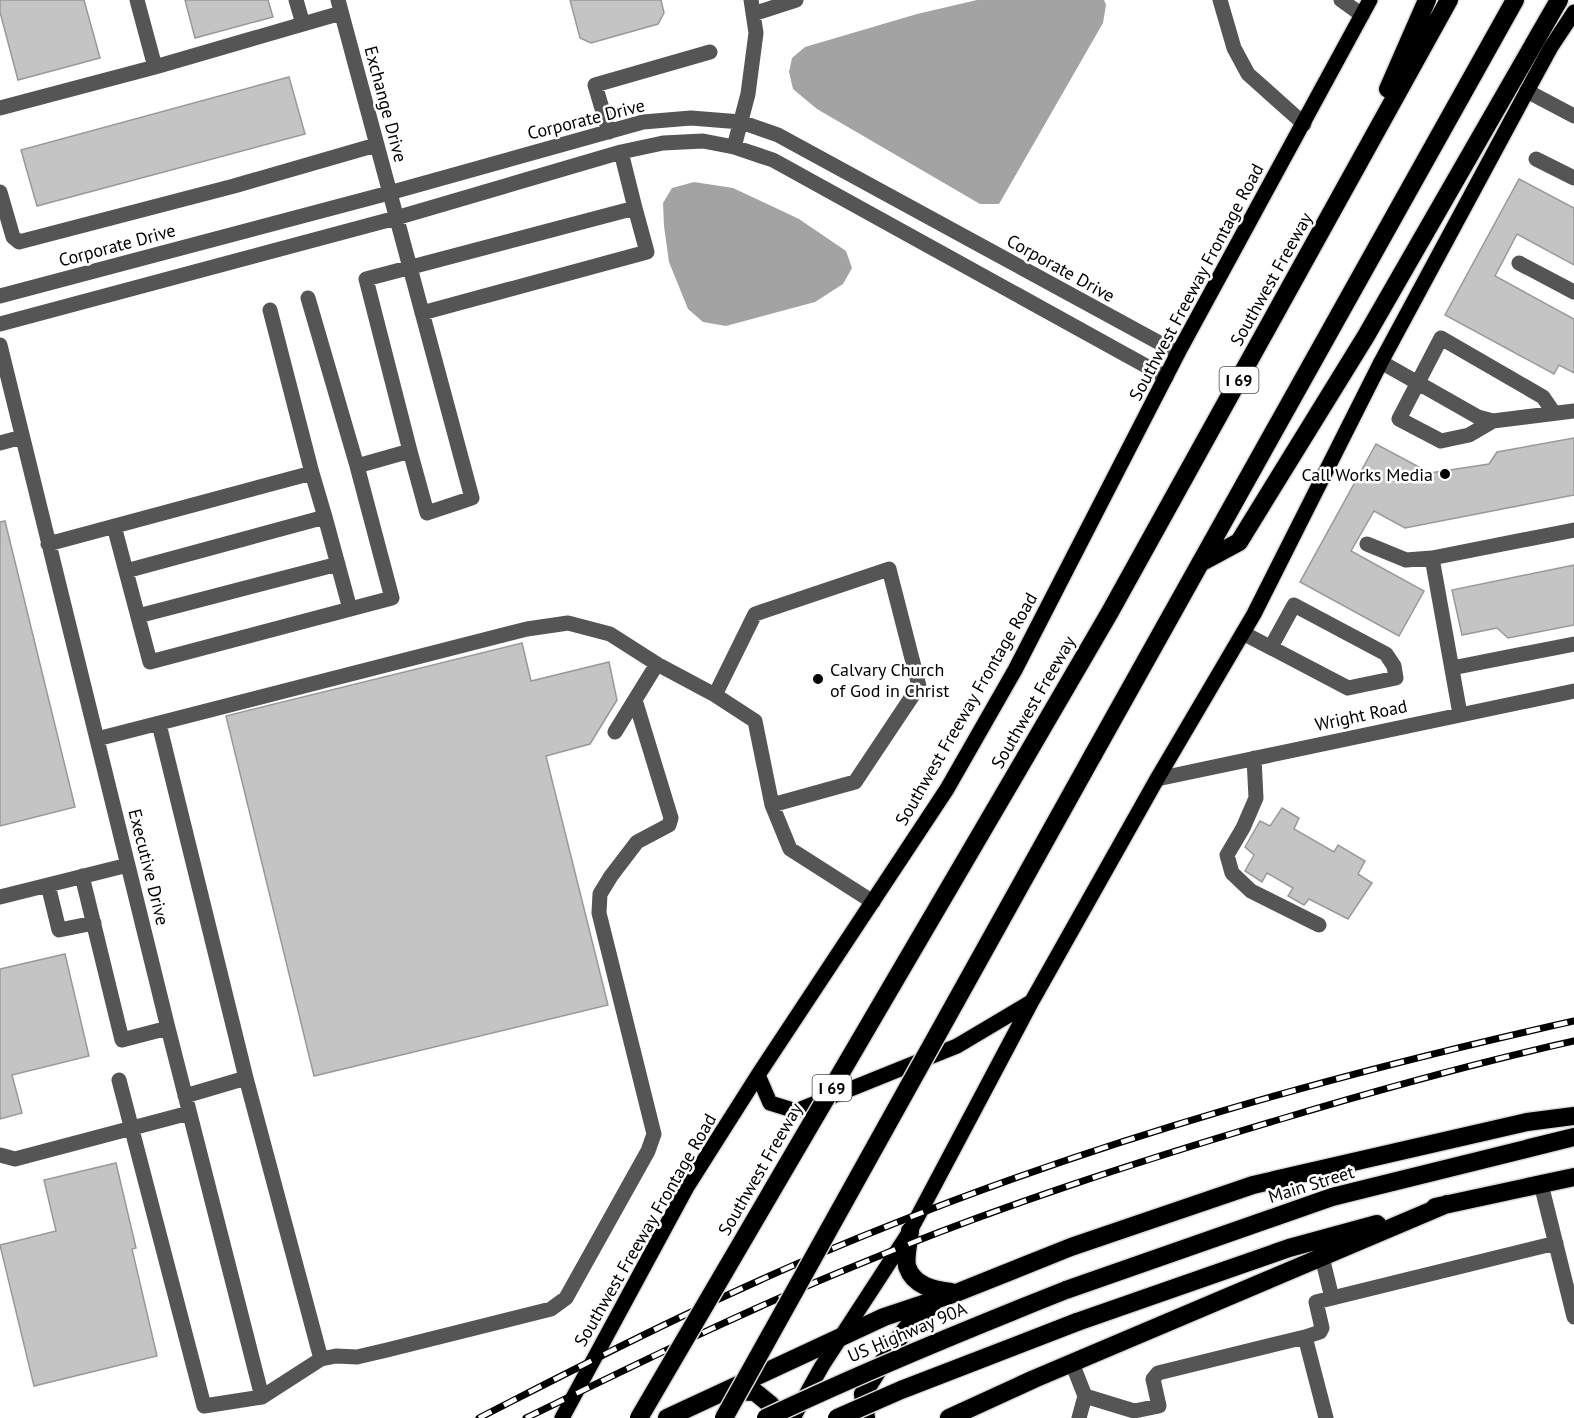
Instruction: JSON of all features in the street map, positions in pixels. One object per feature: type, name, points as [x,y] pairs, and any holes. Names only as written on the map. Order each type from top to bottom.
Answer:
[{"type":"highway","points":[[1342,196],[1427,0]]},
{"type":"highway","name":"Southwest Freeway","points":[[639,1418],[1110,612],[1449,0]]},
{"type":"highway","points":[[724,1418],[1515,0]]},
{"type":"highway","points":[[1200,563],[1239,543],[1366,336],[1559,0]]},
{"type":"highway","points":[[667,1418],[884,1317],[956,1293],[1071,1247],[1253,1185],[1527,1122],[1574,1116]]},
{"type":"highway","name":"Main Street","points":[[1066,1290],[1332,1197],[1574,1137]]},
{"type":"highway","points":[[837,1418],[901,1390],[1077,1322],[1290,1248],[1447,1204],[1574,1177]]},
{"type":"highway","points":[[949,1418],[1072,1363],[1447,1204]]},
{"type":"highway","points":[[910,1232],[907,1266],[917,1281],[931,1290],[956,1293]]},
{"type":"highway","name":"US Highway 90A","points":[[766,1418],[848,1379],[1066,1290]]},
{"type":"highway","points":[[866,1418],[863,1394],[892,1346],[917,1315],[956,1293]]},
{"type":"highway","points":[[723,1390],[754,1392],[771,1405],[772,1418]]},
{"type":"main road","name":"Southwest Freeway Frontage Road","points":[[562,1418],[687,1187],[758,1075],[947,789],[1014,670],[1178,353],[1370,0]]},
{"type":"main road","points":[[794,1418],[840,1337],[910,1232],[1032,1001],[1243,633],[1381,362],[1551,47],[1574,12]]},
{"type":"main road","points":[[758,1075],[770,1103],[796,1112],[957,1046],[1032,1001]]},
{"type":"street","points":[[137,0],[155,67]]},
{"type":"street","points":[[297,0],[303,24]]},
{"type":"street","points":[[734,147],[748,94],[756,33],[752,7],[796,0]]},
{"type":"street","points":[[1220,0],[1234,48],[1248,74],[1304,124]]},
{"type":"street","points":[[1341,0],[1362,15]]},
{"type":"street","points":[[0,108],[155,67],[303,24],[339,7]]},
{"type":"street","name":"Exchange Drive","points":[[339,7],[472,498],[427,513],[411,451]]},
{"type":"street","points":[[609,132],[595,85],[710,52]]},
{"type":"street","points":[[1527,91],[1574,116]]},
{"type":"street","name":"Corporate Drive","points":[[0,296],[389,193],[643,122],[691,118],[741,122],[778,135],[1178,353]]},
{"type":"street","points":[[0,324],[396,218],[621,152],[663,143],[703,141],[734,147],[773,160],[1166,377]]},
{"type":"street","points":[[0,192],[14,237],[19,242],[223,189],[376,145]]},
{"type":"street","points":[[422,313],[647,252],[621,152]]},
{"type":"street","points":[[1536,159],[1574,178]]},
{"type":"street","points":[[357,466],[411,451],[366,279],[635,208]]},
{"type":"street","points":[[1519,263],[1574,292]]},
{"type":"street","points":[[114,526],[150,662],[392,598],[357,466],[308,298]]},
{"type":"street","points":[[270,310],[350,609]]},
{"type":"street","points":[[1493,421],[1469,435],[1441,441],[1399,418],[1441,339],[1543,398],[1554,413]]},
{"type":"street","name":"Executive Drive","points":[[0,345],[189,1113],[262,1397]]},
{"type":"street","points":[[1381,362],[1478,417],[1493,421],[1574,411]]},
{"type":"street","points":[[0,443],[22,437]]},
{"type":"street","points":[[48,544],[312,472]]},
{"type":"street","points":[[126,571],[325,517]]},
{"type":"street","points":[[1367,544],[1406,560],[1432,558],[1574,530]]},
{"type":"street","points":[[1432,558],[1460,714]]},
{"type":"street","points":[[138,616],[338,564]]},
{"type":"street","points":[[715,695],[755,614],[889,569],[919,686],[855,782],[772,805]]},
{"type":"street","points":[[1243,633],[1348,688],[1396,678],[1394,666],[1386,654],[1294,605],[1271,647]]},
{"type":"street","points":[[98,739],[527,628],[568,623],[610,634],[755,721],[772,805],[790,849],[873,902]]},
{"type":"street","points":[[1452,668],[1574,644]]},
{"type":"street","points":[[615,732],[657,664]]},
{"type":"street","name":"Wright Road","points":[[1157,780],[1574,691]]},
{"type":"street","points":[[119,1080],[204,1406],[262,1397],[321,1359],[336,1356],[357,1357],[387,1350],[551,1309],[566,1298],[648,1151],[654,1134],[599,913],[600,894],[637,842],[669,825],[670,818],[635,700]]},
{"type":"street","points":[[159,724],[246,1078],[321,1359]]},
{"type":"street","points":[[1254,758],[1256,798],[1243,828],[1227,855],[1232,873],[1251,891],[1319,925]]},
{"type":"street","points":[[0,897],[128,865]]},
{"type":"street","points":[[82,876],[122,1040],[168,1028]]},
{"type":"street","points":[[48,885],[59,930],[93,923]]},
{"type":"street","points":[[185,1096],[246,1078]]},
{"type":"street","points":[[0,1155],[15,1159],[189,1113]]},
{"type":"street","points":[[1541,1184],[1574,1317]]},
{"type":"street","points":[[1085,1396],[1144,1414],[1159,1406],[1153,1379],[1158,1372],[1320,1332],[1322,1328],[1316,1302],[1556,1243]]},
{"type":"street","points":[[1322,1257],[1332,1298]]},
{"type":"street","points":[[1305,1337],[1326,1418]]},
{"type":"street","points":[[1072,1363],[1085,1396],[1079,1418]]},
{"type":"shaded area","points":[[977,0],[1104,0],[1106,5],[1103,23],[999,204],[980,204],[817,109],[793,89],[789,72],[792,58],[805,47],[917,14]]},
{"type":"shaded area","points":[[694,182],[733,188],[799,219],[846,251],[852,268],[843,284],[815,302],[726,326],[703,322],[688,309],[669,262],[664,226],[663,203],[672,188]]},
{"type":"building","points":[[0,0],[84,0],[100,58],[18,80],[0,12]]},
{"type":"building","points":[[185,0],[268,0],[273,17],[195,38]]},
{"type":"building","points":[[570,0],[661,0],[664,13],[658,24],[591,43],[580,38]]},
{"type":"building","points":[[289,77],[305,134],[37,206],[21,150]]},
{"type":"building","points":[[1519,179],[1574,208],[1574,265],[1517,234],[1495,276],[1574,319],[1574,373],[1559,365],[1554,374],[1445,315]]},
{"type":"building","points":[[1574,438],[1574,495],[1405,528],[1374,511],[1351,551],[1424,591],[1399,636],[1300,582],[1376,444],[1430,473],[1489,464],[1497,452]]},
{"type":"building","points":[[5,521],[75,807],[0,826],[0,522]]},
{"type":"building","points":[[1574,565],[1574,625],[1508,638],[1497,628],[1462,635],[1452,590]]},
{"type":"building","points":[[522,643],[531,681],[609,662],[617,700],[590,744],[546,756],[608,1005],[314,1076],[226,716]]},
{"type":"building","points":[[1282,808],[1299,818],[1294,829],[1334,852],[1338,845],[1365,861],[1358,874],[1372,883],[1348,919],[1309,899],[1304,905],[1288,896],[1293,888],[1267,873],[1262,882],[1245,871],[1254,855],[1245,847],[1260,821],[1270,826]]},
{"type":"building","points":[[65,954],[89,1056],[12,1075],[22,1113],[0,1119],[0,969]]},
{"type":"building","points":[[116,1163],[136,1248],[132,1249],[157,1356],[34,1386],[0,1245],[56,1231],[44,1180]]},
{"type":"railway","points":[[479,1418],[630,1341],[732,1293],[836,1247],[972,1194],[1141,1136],[1313,1085],[1574,1021]]},
{"type":"railway","points":[[526,1418],[777,1299],[965,1222],[1070,1185],[1317,1108],[1390,1087],[1574,1041]]},
{"type":"place","name":"Call Works Media","points":[[1445,474]]},
{"type":"place","name":"Calvary Church of God in Christ","points":[[818,679]]}]
